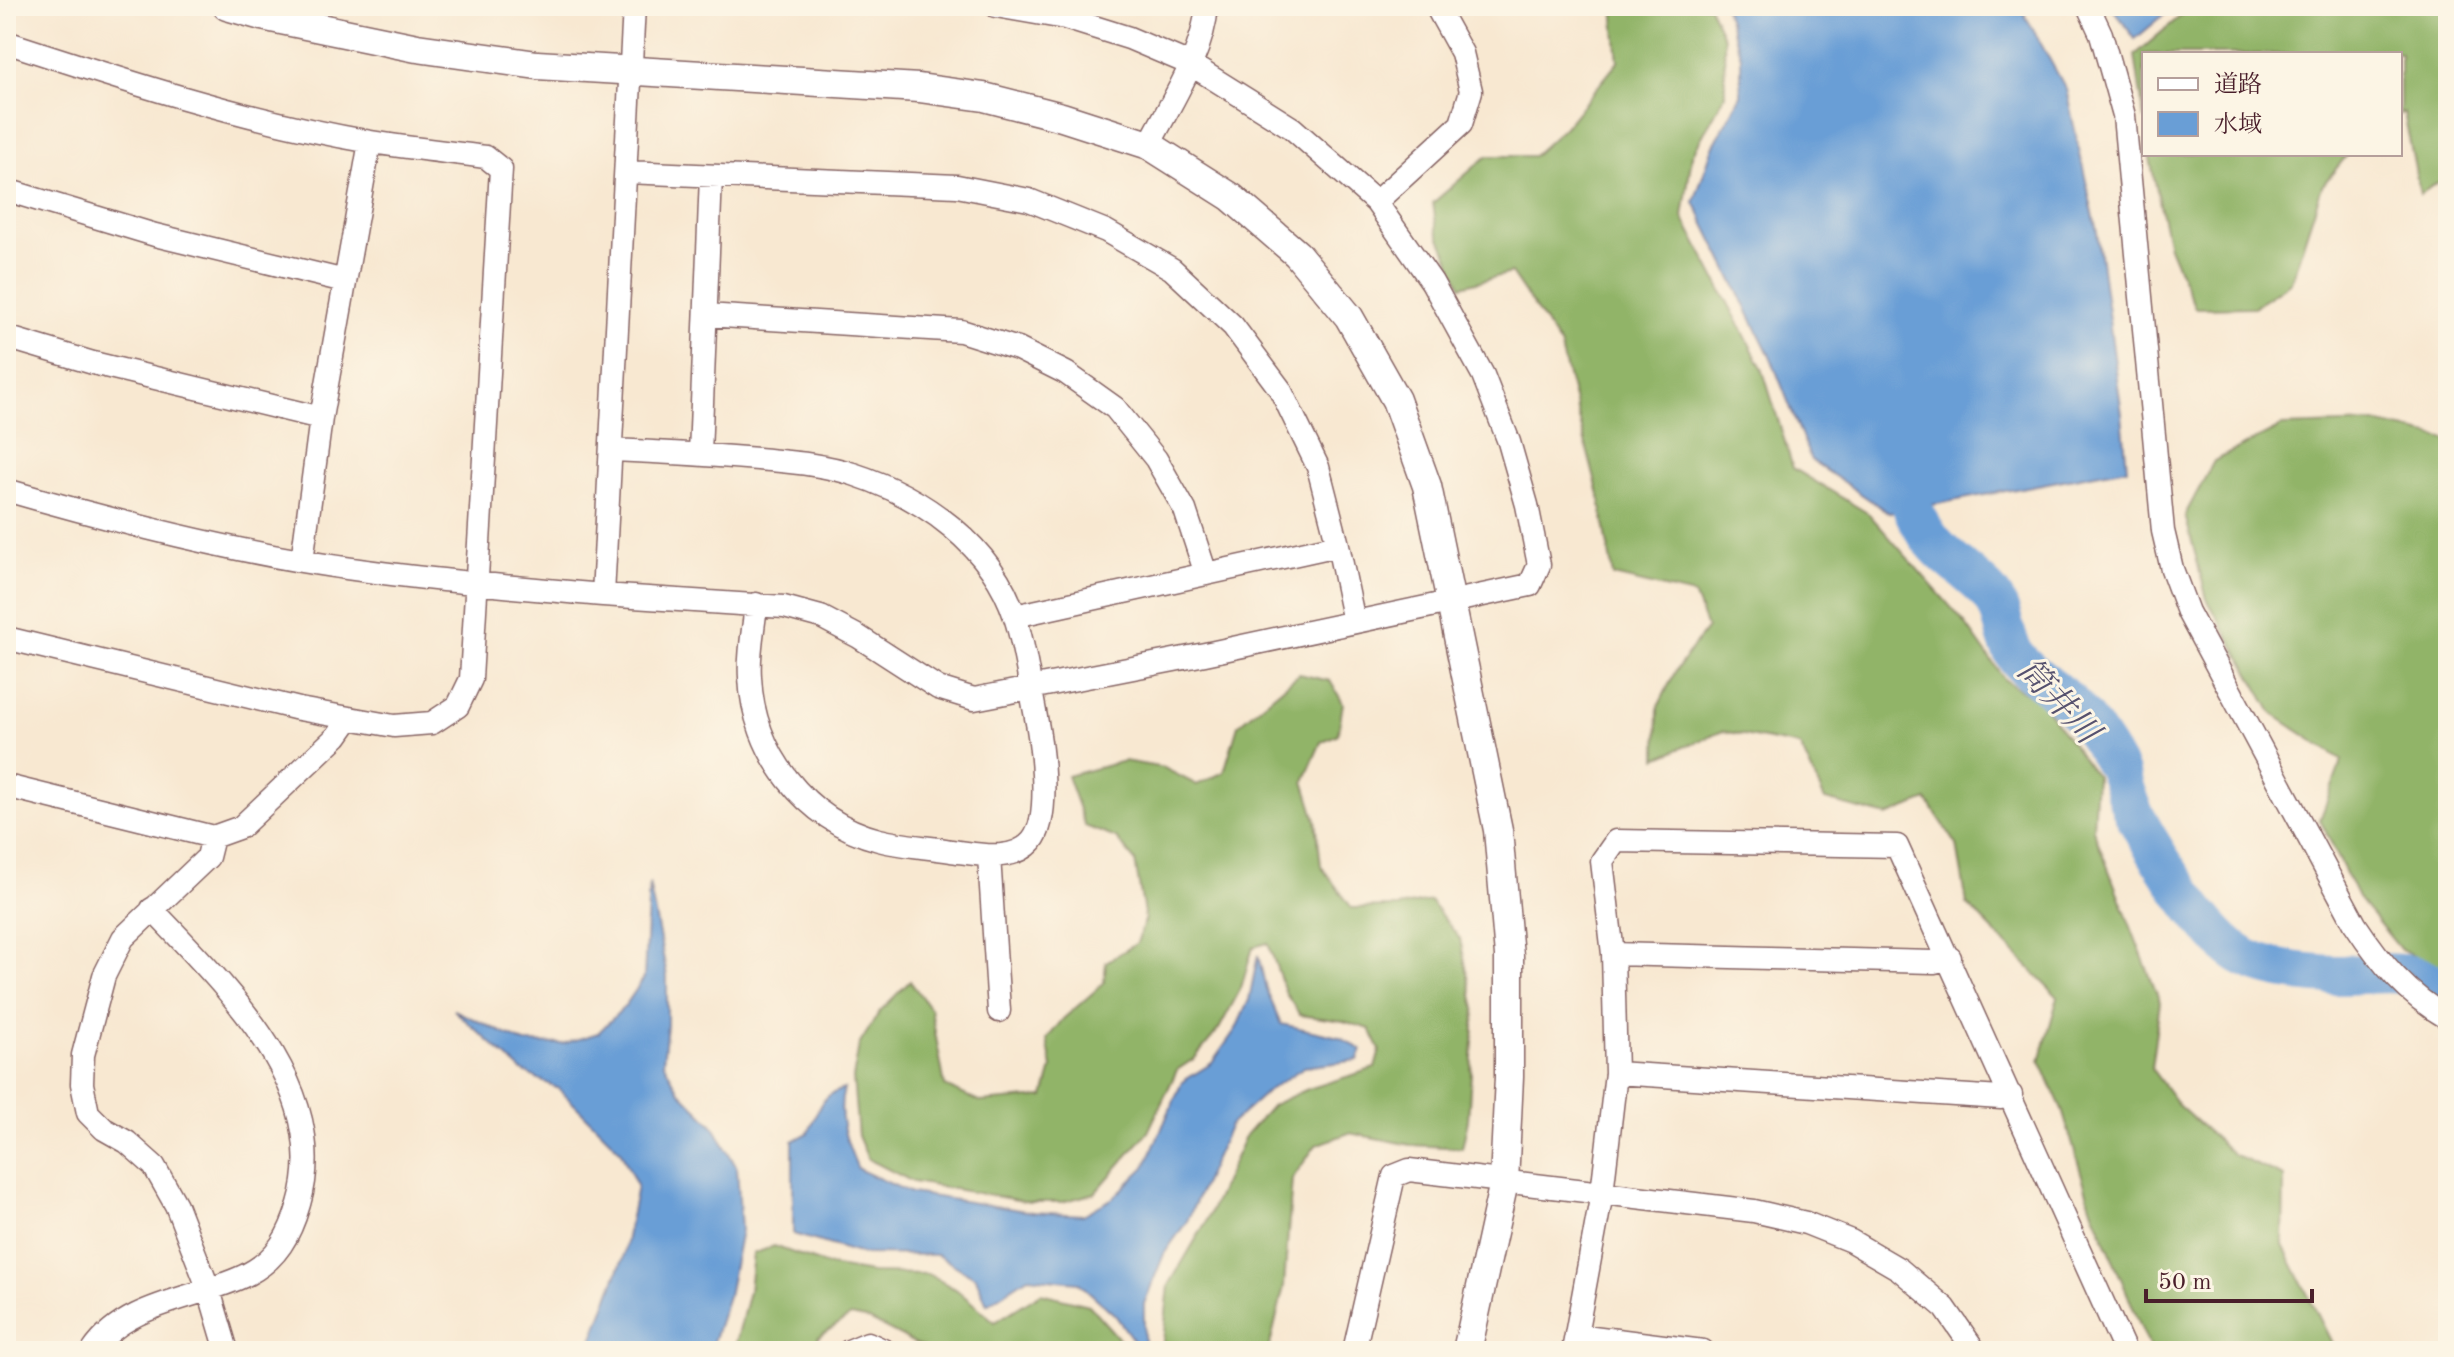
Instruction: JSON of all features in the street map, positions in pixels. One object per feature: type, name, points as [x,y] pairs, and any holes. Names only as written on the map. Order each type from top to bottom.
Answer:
[{"type":"street","points":[[227,6],[417,48],[537,65],[629,73],[919,88],[984,97],[1062,117],[1149,145],[1231,197],[1297,254],[1349,317],[1396,400],[1427,486],[1498,830],[1509,956],[1509,1077],[1504,1182],[1467,1351]]},
{"type":"street","points":[[603,595],[634,6]]},
{"type":"street","points":[[6,490],[183,537],[302,561],[477,583],[784,607],[821,617],[859,637],[938,688],[974,699],[1031,690],[1530,585],[1539,565],[1527,505],[1509,442],[1483,375],[1432,282],[1376,202],[1292,128],[1190,64],[1129,38],[1065,18],[996,6]]},
{"type":"street","points":[[1149,145],[1190,64],[1206,25],[1207,6]]},
{"type":"street","points":[[1376,202],[1461,124],[1471,91],[1462,53],[1436,6]]},
{"type":"street","points":[[2088,6],[2101,34],[2124,116],[2163,531],[2172,569],[2188,612],[2355,924],[2378,958],[2409,991],[2448,1018]]},
{"type":"street","points":[[6,42],[108,76],[258,117],[370,142],[486,157],[501,169],[471,679],[458,706],[432,723],[394,726],[349,719],[99,663],[6,638]]},
{"type":"street","points":[[302,561],[321,418],[370,142]]},
{"type":"street","points":[[626,172],[957,186],[1029,200],[1106,231],[1172,269],[1233,326],[1280,389],[1318,467],[1354,622]]},
{"type":"street","points":[[700,454],[711,176]]},
{"type":"street","points":[[6,190],[155,235],[345,281]]},
{"type":"street","points":[[706,315],[961,331],[1018,349],[1066,373],[1115,408],[1156,459],[1185,510],[1206,574]]},
{"type":"street","points":[[6,337],[93,363],[321,418]]},
{"type":"street","points":[[613,450],[802,463],[853,474],[917,503],[961,533],[993,572],[1015,616],[1043,755],[1041,829],[1029,845],[1010,854],[989,856],[879,840],[836,824],[802,796],[773,760],[756,717],[749,676],[756,604]]},
{"type":"street","points":[[1015,616],[1338,545]]},
{"type":"street","points":[[6,786],[213,837],[241,827],[337,736],[349,719]]},
{"type":"street","points":[[213,837],[208,857],[123,938],[104,976],[83,1055],[82,1084],[88,1113],[104,1129],[127,1142],[154,1166],[176,1205],[209,1290],[227,1351]]},
{"type":"street","points":[[1703,1351],[1575,1343],[1602,1193],[1616,1073],[1613,954],[1602,861],[1616,841],[1897,846],[2125,1351]]},
{"type":"street","points":[[989,856],[999,1011]]},
{"type":"street","points":[[93,1351],[103,1336],[132,1316],[248,1274],[275,1256],[293,1227],[305,1185],[304,1136],[293,1094],[273,1053],[238,1001],[152,909]]},
{"type":"street","points":[[1613,954],[1934,962],[1950,958]]},
{"type":"street","points":[[1616,1073],[2001,1098],[2011,1095]]},
{"type":"street","points":[[1354,1351],[1394,1176],[1409,1170],[1754,1211],[1806,1223],[1851,1241],[1899,1269],[1945,1308],[1975,1351]]},
{"type":"street","points":[[849,1351],[868,1343],[885,1351]]},
{"type":"green space","points":[[1613,6],[1709,6],[1724,38],[1725,95],[1692,155],[1683,217],[1762,368],[1793,468],[1869,514],[1965,623],[2005,680],[2042,703],[2096,776],[2093,829],[2160,1002],[2151,1068],[2179,1106],[2234,1155],[2284,1177],[2283,1245],[2336,1351],[2151,1351],[2091,1206],[2062,1109],[2040,1061],[2058,997],[1967,904],[1957,845],[1927,800],[1887,816],[1825,800],[1800,746],[1723,731],[1657,758],[1658,707],[1676,670],[1707,628],[1694,595],[1613,576],[1600,499],[1560,345],[1511,273],[1461,286],[1437,231],[1433,203],[1487,156],[1533,156],[1565,127],[1618,62]]},
{"type":"green space","points":[[2183,6],[2448,6],[2448,176],[2420,194],[2402,114],[2402,52],[2142,52],[2142,105],[2135,55],[2184,13]]},
{"type":"green space","points":[[2149,156],[2346,156],[2322,186],[2291,282],[2254,307],[2195,308],[2169,247]]},
{"type":"green space","points":[[2375,423],[2448,439],[2448,973],[2401,950],[2358,898],[2320,820],[2342,760],[2273,714],[2207,599],[2185,515],[2214,461],[2282,426]]},
{"type":"green space","points":[[1299,674],[1330,681],[1343,703],[1338,734],[1321,742],[1304,781],[1316,820],[1321,866],[1352,908],[1398,907],[1430,901],[1460,939],[1475,1009],[1468,1120],[1462,1148],[1411,1145],[1349,1133],[1316,1145],[1292,1179],[1284,1286],[1271,1351],[1162,1351],[1169,1285],[1206,1222],[1245,1136],[1272,1105],[1308,1089],[1375,1068],[1380,1050],[1370,1029],[1343,1021],[1300,1015],[1286,994],[1268,943],[1253,947],[1241,988],[1219,1029],[1195,1058],[1177,1070],[1148,1132],[1095,1193],[1062,1202],[1029,1202],[913,1182],[868,1159],[858,1136],[853,1078],[859,1045],[880,1011],[910,981],[931,1010],[945,1086],[980,1102],[1044,1097],[1052,1068],[1047,1039],[1063,1019],[1104,983],[1106,962],[1137,943],[1145,919],[1135,861],[1116,838],[1085,826],[1067,776],[1124,761],[1164,768],[1197,785],[1224,772],[1238,725]]},
{"type":"green space","points":[[774,1246],[830,1266],[871,1273],[928,1274],[957,1290],[995,1322],[1041,1293],[1089,1305],[1130,1351],[930,1351],[869,1320],[851,1316],[818,1337],[818,1351],[734,1351],[749,1291],[753,1254]]},
{"type":"water","points":[[1724,6],[2020,6],[2066,89],[2097,232],[2127,468],[1889,513],[1811,460],[1771,358],[1694,202],[1713,147],[1741,95],[1741,57]]},
{"type":"water","points":[[2111,6],[2171,6],[2171,9],[2135,39]]},
{"type":"water","points":[[649,883],[667,976],[663,1062],[679,1091],[713,1125],[737,1168],[741,1230],[728,1296],[710,1351],[588,1351],[623,1258],[637,1186],[620,1150],[559,1089],[522,1071],[454,1010],[525,1043],[563,1044],[598,1033],[625,1006],[644,978]]},
{"type":"water","points":[[1258,955],[1266,989],[1281,1024],[1339,1037],[1362,1050],[1358,1060],[1304,1067],[1269,1090],[1230,1125],[1187,1221],[1164,1254],[1144,1304],[1144,1351],[1115,1315],[1078,1282],[1028,1277],[987,1304],[976,1278],[937,1255],[862,1254],[793,1234],[793,1141],[808,1133],[823,1100],[844,1089],[842,1120],[858,1169],[911,1193],[1033,1212],[1083,1215],[1113,1198],[1145,1167],[1182,1082],[1212,1063],[1236,1029],[1249,1000]]},
{"type":"waterway","name":"筒井川","points":[[1909,455],[1908,494],[1924,530],[1938,548],[1989,593],[2018,659],[2073,706],[2096,734],[2115,765],[2132,810],[2155,851],[2215,933],[2246,958],[2267,966],[2335,975],[2408,975],[2430,983],[2448,998]]}]
